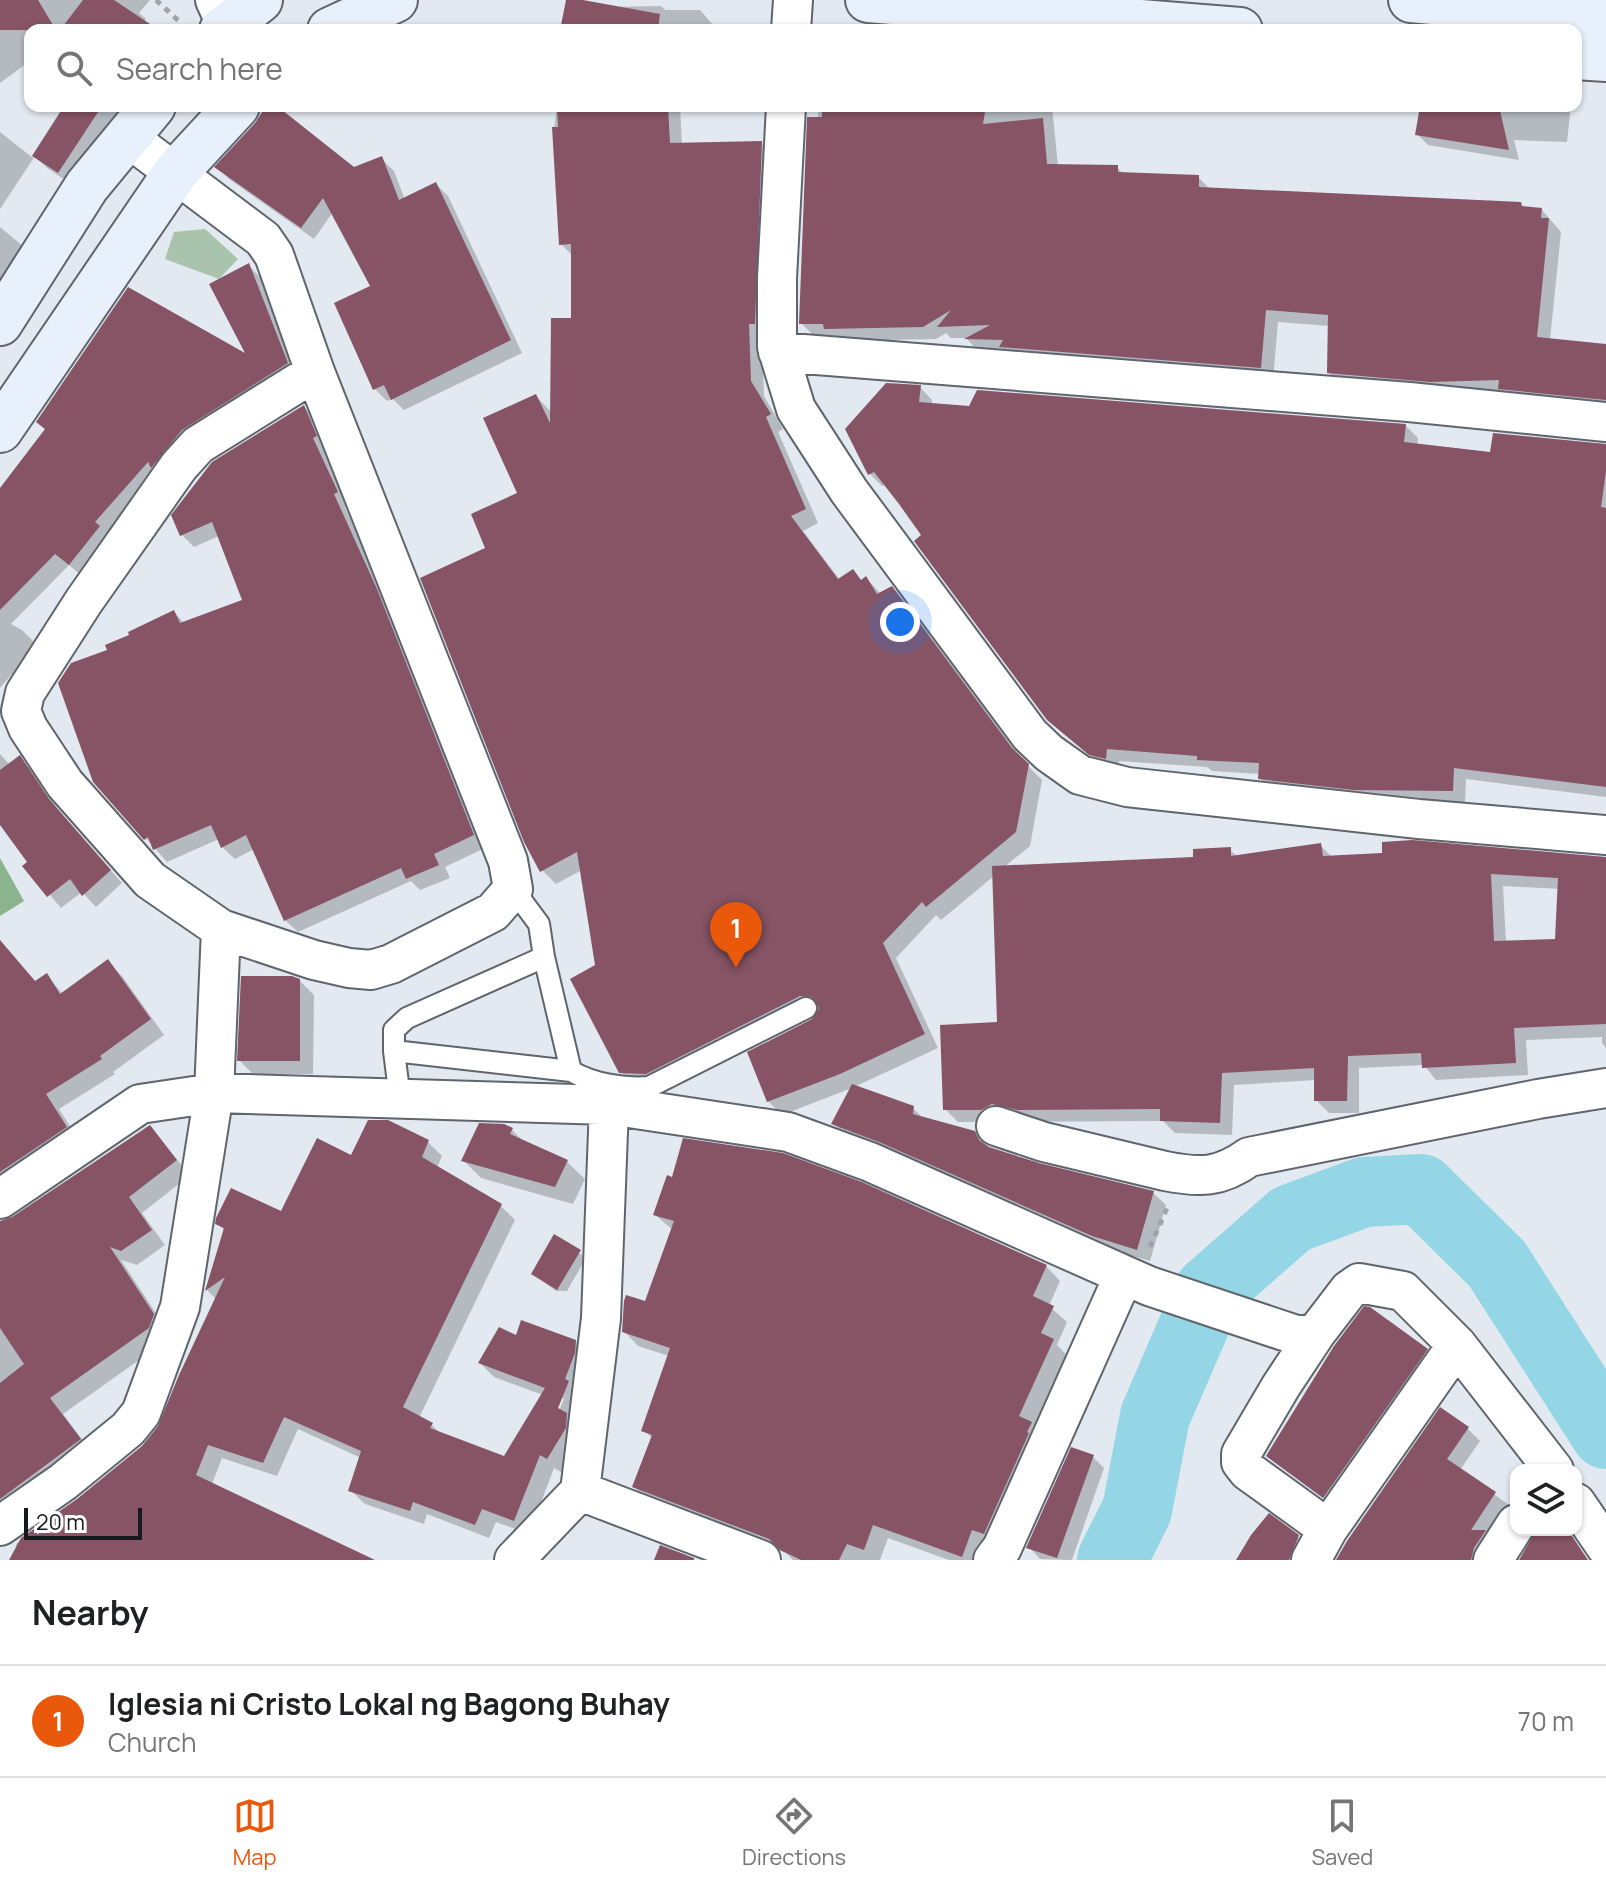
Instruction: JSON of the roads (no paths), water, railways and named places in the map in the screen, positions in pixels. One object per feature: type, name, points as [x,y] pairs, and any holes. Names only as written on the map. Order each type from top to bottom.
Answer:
[{"type":"street","points":[[216,23],[260,0]]},
{"type":"street","points":[[343,24],[395,0]]},
{"type":"street","points":[[791,24],[793,0]]},
{"type":"street","points":[[868,0],[1166,24]]},
{"type":"street","points":[[1411,0],[1606,18]]},
{"type":"street","points":[[1582,57],[1606,59]]},
{"type":"street","points":[[0,430],[176,172],[231,112]]},
{"type":"street","points":[[786,112],[777,278],[778,352],[796,409],[849,491],[1030,735],[1049,753],[1080,775],[1127,787],[1419,819],[1606,835]]},
{"type":"street","points":[[0,323],[87,186],[139,121],[176,172],[269,246],[315,372],[508,861],[513,889],[493,912],[391,964],[371,970],[314,960],[221,929],[150,880],[65,784],[28,728],[21,711],[25,693],[84,601],[188,456],[198,445],[315,372]]},
{"type":"street","points":[[778,352],[1423,404],[1606,422]]},
{"type":"street","points":[[0,1526],[63,1482],[128,1429],[141,1413],[180,1307],[214,1093],[221,929]]},
{"type":"street","points":[[996,1126],[1044,1142],[1182,1174],[1220,1174],[1249,1157],[1606,1088]]},
{"type":"street","points":[[0,1199],[140,1104],[214,1093],[404,1098],[610,1094],[788,1132],[870,1162],[1136,1280],[1308,1335]]},
{"type":"street","points":[[514,1560],[580,1491],[601,1318],[610,1094]]},
{"type":"street","points":[[993,1560],[1002,1548],[1136,1280]]},
{"type":"street","points":[[1457,1345],[1320,1545],[1241,1462],[1241,1454],[1308,1335],[1359,1283],[1403,1291],[1457,1345],[1548,1464]]},
{"type":"street","points":[[580,1491],[761,1560]]},
{"type":"street","points":[[1582,1512],[1606,1547]]},
{"type":"street","points":[[1493,1560],[1510,1533]]},
{"type":"lane","points":[[513,889],[539,924],[571,1071]]},
{"type":"lane","points":[[404,1098],[398,1083],[394,1030],[407,1018],[544,957]]},
{"type":"lane","points":[[394,1051],[571,1071],[610,1094],[649,1087],[806,1008]]},
{"type":"waterway","points":[[1112,1560],[1137,1510],[1155,1416],[1209,1291],[1291,1219],[1364,1192],[1421,1189],[1497,1264],[1606,1434]]},
{"type":"place","name":"Iglesia ni Cristo Lokal ng Bagong Buhay","points":[[736,968]]}]
